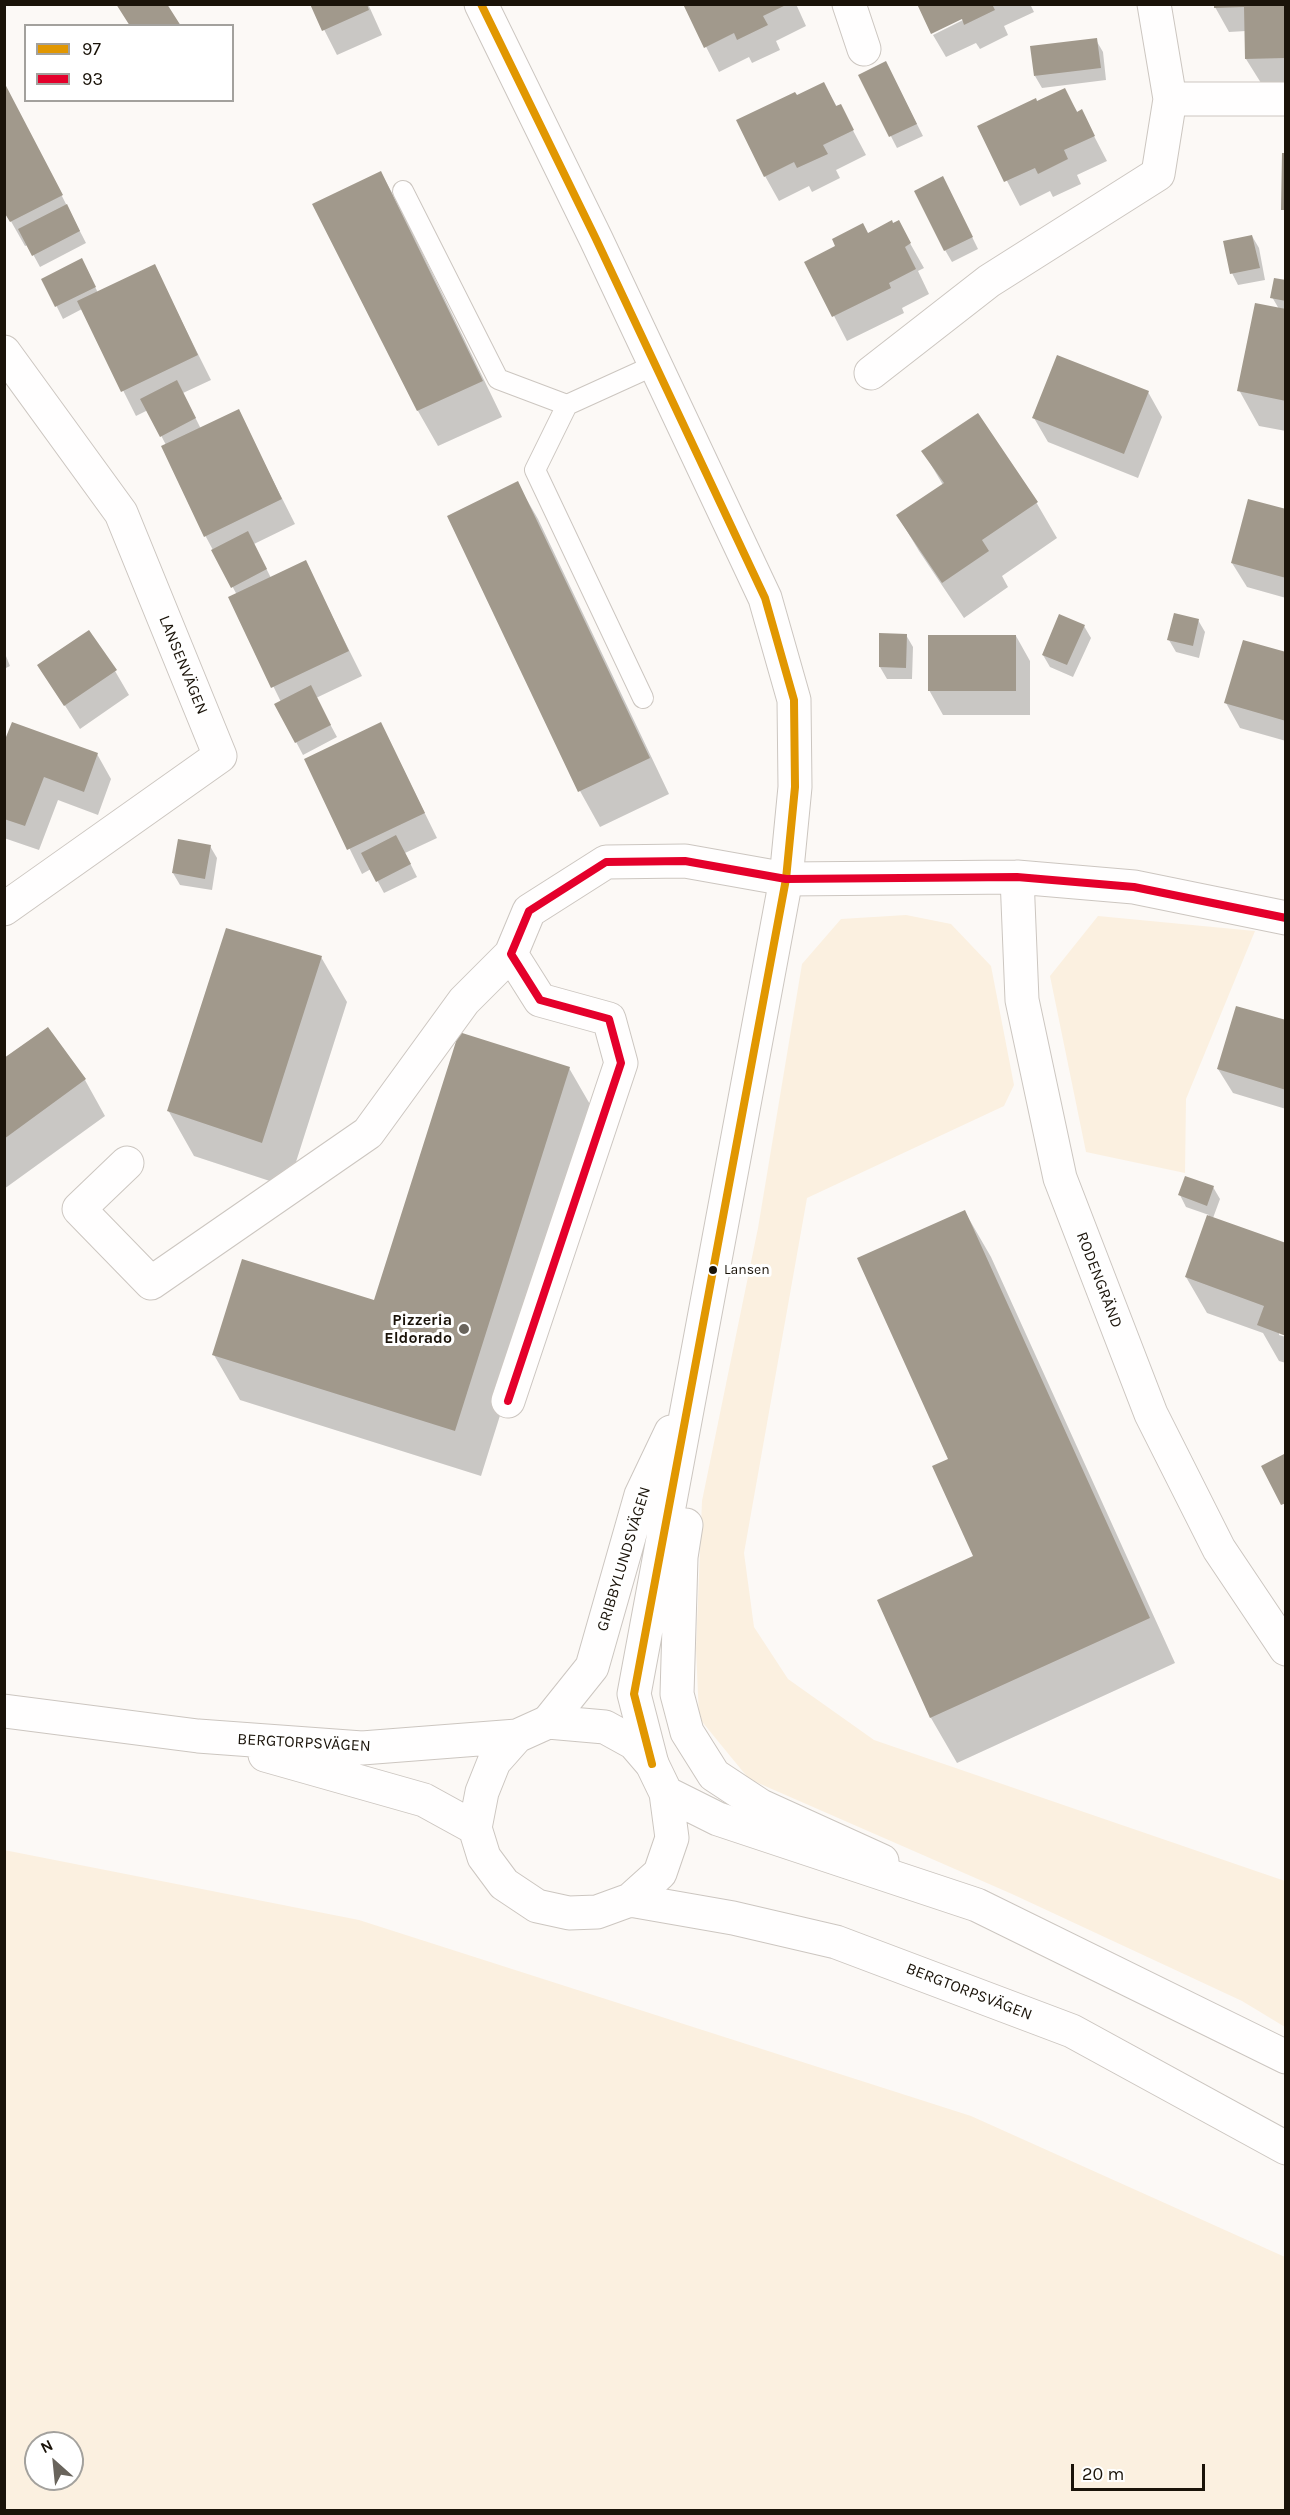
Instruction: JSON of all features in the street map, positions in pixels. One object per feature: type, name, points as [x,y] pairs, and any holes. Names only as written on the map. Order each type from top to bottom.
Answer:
[{"type":"street","name":"GRIBBYLUNDSVÄGEN","points":[[481,4],[765,598],[794,700],[795,787],[786,879],[634,1694],[659,1778]]},
{"type":"street","points":[[849,4],[864,49]]},
{"type":"street","points":[[871,373],[988,281],[1158,174],[1170,99],[1154,4]]},
{"type":"street","points":[[1170,99],[1286,99]]},
{"type":"street","name":"LANSENVÄGEN","points":[[4,352],[121,513],[220,756],[4,909]]},
{"type":"street","points":[[127,1163],[79,1209],[151,1283],[368,1133],[464,1001],[511,954],[529,911],[606,862],[685,861],[786,879],[1017,877],[1134,887],[1286,918]]},
{"type":"street","name":"RODENGRÄND","points":[[1017,877],[1022,1000],[1060,1178],[1150,1414],[1219,1549],[1286,1649]]},
{"type":"street","points":[[508,1401],[621,1063],[609,1018],[540,1000],[511,954]]},
{"type":"street","name":"GRIBBYLUNDSVÄGEN","points":[[548,1722],[592,1667],[641,1495],[690,1389]]},
{"type":"street","points":[[690,1389],[697,1462],[681,1557],[677,1694],[687,1732],[714,1775],[761,1806],[976,1905]]},
{"type":"street","name":"BERGTORPSVÄGEN","points":[[4,1711],[198,1736],[362,1748],[517,1736],[548,1722],[605,1727],[634,1743],[659,1778],[718,1819],[976,1905],[1286,2058]]},
{"type":"street","name":"BERGTORPSVÄGEN","points":[[198,1736],[424,1800],[475,1828]]},
{"type":"street","name":"BERGTORPSVÄGEN","points":[[517,1736],[494,1762],[482,1792],[475,1828],[484,1857],[504,1884],[537,1906],[569,1913],[597,1912],[630,1899],[660,1874],[672,1838],[659,1778]]},
{"type":"street","name":"BERGTORPSVÄGEN","points":[[630,1899],[733,1918],[848,1946],[1072,2031],[1286,2148]]},
{"type":"lane","points":[[403,191],[498,379],[567,405]]},
{"type":"lane","points":[[643,698],[535,470],[567,405],[655,364]]},
{"type":"shaded area","points":[[906,915],[951,924],[991,966],[1014,1085],[1004,1106],[807,1198],[744,1553],[754,1627],[788,1679],[874,1740],[1285,1881],[1285,2027],[1242,2001],[1012,1894],[749,1779],[699,1718],[696,1648],[702,1501],[758,1228],[802,964],[841,919]]},
{"type":"shaded area","points":[[1098,916],[1255,931],[1186,1099],[1185,1173],[1086,1152],[1050,976]]},
{"type":"shaded area","points":[[4,1850],[359,1920],[971,2116],[1285,2257],[1285,2510],[5,2510]]},
{"type":"building","points":[[116,4],[167,4],[180,24],[129,24]]},
{"type":"building","points":[[310,4],[367,4],[369,10],[322,31]]},
{"type":"building","points":[[683,4],[788,4],[763,16],[768,25],[737,40],[734,33],[704,48]]},
{"type":"building","points":[[917,4],[992,4],[995,10],[964,25],[962,19],[931,34]]},
{"type":"building","points":[[1214,4],[1286,4],[1286,58],[1245,59],[1244,7],[1214,8]]},
{"type":"building","points":[[1097,38],[1101,68],[1034,76],[1030,46]]},
{"type":"building","points":[[886,61],[917,124],[889,137],[858,75]]},
{"type":"building","points":[[4,82],[63,195],[10,222],[4,212]]},
{"type":"building","points":[[824,82],[836,106],[841,104],[854,130],[823,145],[828,154],[797,168],[794,162],[764,177],[736,120],[795,92],[797,95]]},
{"type":"building","points":[[1065,88],[1077,112],[1082,109],[1095,136],[1064,150],[1068,159],[1038,174],[1035,168],[1004,182],[977,126],[1036,98],[1037,101]]},
{"type":"building","points":[[1282,153],[1286,153],[1286,210],[1281,210]]},
{"type":"building","points":[[381,171],[483,381],[417,411],[312,204]]},
{"type":"building","points":[[943,176],[973,237],[944,251],[914,191]]},
{"type":"building","points":[[67,204],[80,231],[32,256],[18,229]]},
{"type":"building","points":[[892,220],[893,223],[899,220],[911,243],[905,247],[916,269],[889,283],[891,288],[832,317],[804,262],[835,246],[832,239],[863,223],[868,233]]},
{"type":"building","points":[[1252,235],[1260,268],[1230,274],[1223,241]]},
{"type":"building","points":[[82,258],[96,287],[55,307],[41,279]]},
{"type":"building","points":[[155,264],[198,355],[121,392],[77,301]]},
{"type":"building","points":[[1274,278],[1286,280],[1286,301],[1270,298]]},
{"type":"building","points":[[1255,303],[1286,309],[1286,401],[1237,391]]},
{"type":"building","points":[[1057,355],[1149,391],[1124,454],[1032,418]]},
{"type":"building","points":[[177,380],[196,418],[160,437],[140,399]]},
{"type":"building","points":[[239,409],[282,499],[204,537],[161,446]]},
{"type":"building","points":[[978,413],[1038,502],[982,540],[989,551],[942,583],[896,515],[944,483],[921,451]]},
{"type":"building","points":[[518,481],[650,758],[578,792],[447,516]]},
{"type":"building","points":[[1248,499],[1286,509],[1286,578],[1231,563]]},
{"type":"building","points":[[248,531],[267,569],[231,588],[211,550]]},
{"type":"building","points":[[306,560],[349,651],[271,688],[228,597]]},
{"type":"building","points":[[1174,613],[1199,619],[1193,646],[1167,640]]},
{"type":"building","points":[[1059,614],[1085,625],[1067,665],[1042,655]]},
{"type":"building","points":[[89,630],[117,670],[64,706],[37,665]]},
{"type":"building","points":[[879,633],[907,634],[906,668],[879,667]]},
{"type":"building","points":[[928,635],[1016,635],[1016,691],[928,691]]},
{"type":"building","points":[[1243,640],[1286,652],[1286,721],[1224,703]]},
{"type":"building","points":[[311,685],[331,725],[295,743],[274,704]]},
{"type":"building","points":[[12,722],[98,753],[84,792],[44,777],[25,826],[4,819],[4,742]]},
{"type":"building","points":[[381,722],[425,813],[347,850],[304,759]]},
{"type":"building","points":[[396,835],[411,864],[376,882],[361,853]]},
{"type":"building","points":[[178,839],[211,845],[205,879],[172,873]]},
{"type":"building","points":[[226,928],[322,956],[262,1143],[167,1111]]},
{"type":"building","points":[[1236,1006],[1286,1020],[1286,1090],[1217,1069]]},
{"type":"building","points":[[48,1027],[86,1079],[4,1139],[4,1058]]},
{"type":"building","points":[[459,1032],[570,1067],[455,1431],[212,1355],[242,1259],[374,1300]]},
{"type":"building","points":[[1185,1176],[1214,1186],[1207,1206],[1178,1195]]},
{"type":"building","points":[[965,1210],[1150,1618],[930,1718],[877,1600],[973,1556],[932,1466],[948,1459],[857,1258]]},
{"type":"building","points":[[1207,1215],[1286,1243],[1286,1336],[1257,1325],[1264,1306],[1185,1277]]},
{"type":"building","points":[[1286,1453],[1286,1503],[1281,1505],[1261,1466]]},
{"type":"transit line","name":"97","points":[[481,4],[596,239],[765,598],[794,700],[795,787],[786,879],[634,1694],[652,1764]]},
{"type":"transit line","name":"93","points":[[508,1401],[621,1063],[609,1019],[540,1000],[511,954],[529,911],[606,862],[685,861],[786,879],[1017,877],[1134,887],[1286,918]]},
{"type":"place","name":"Lansen","points":[[713,1270]]},
{"type":"place","name":"Pizzeria Eldorado","points":[[464,1329]]}]
